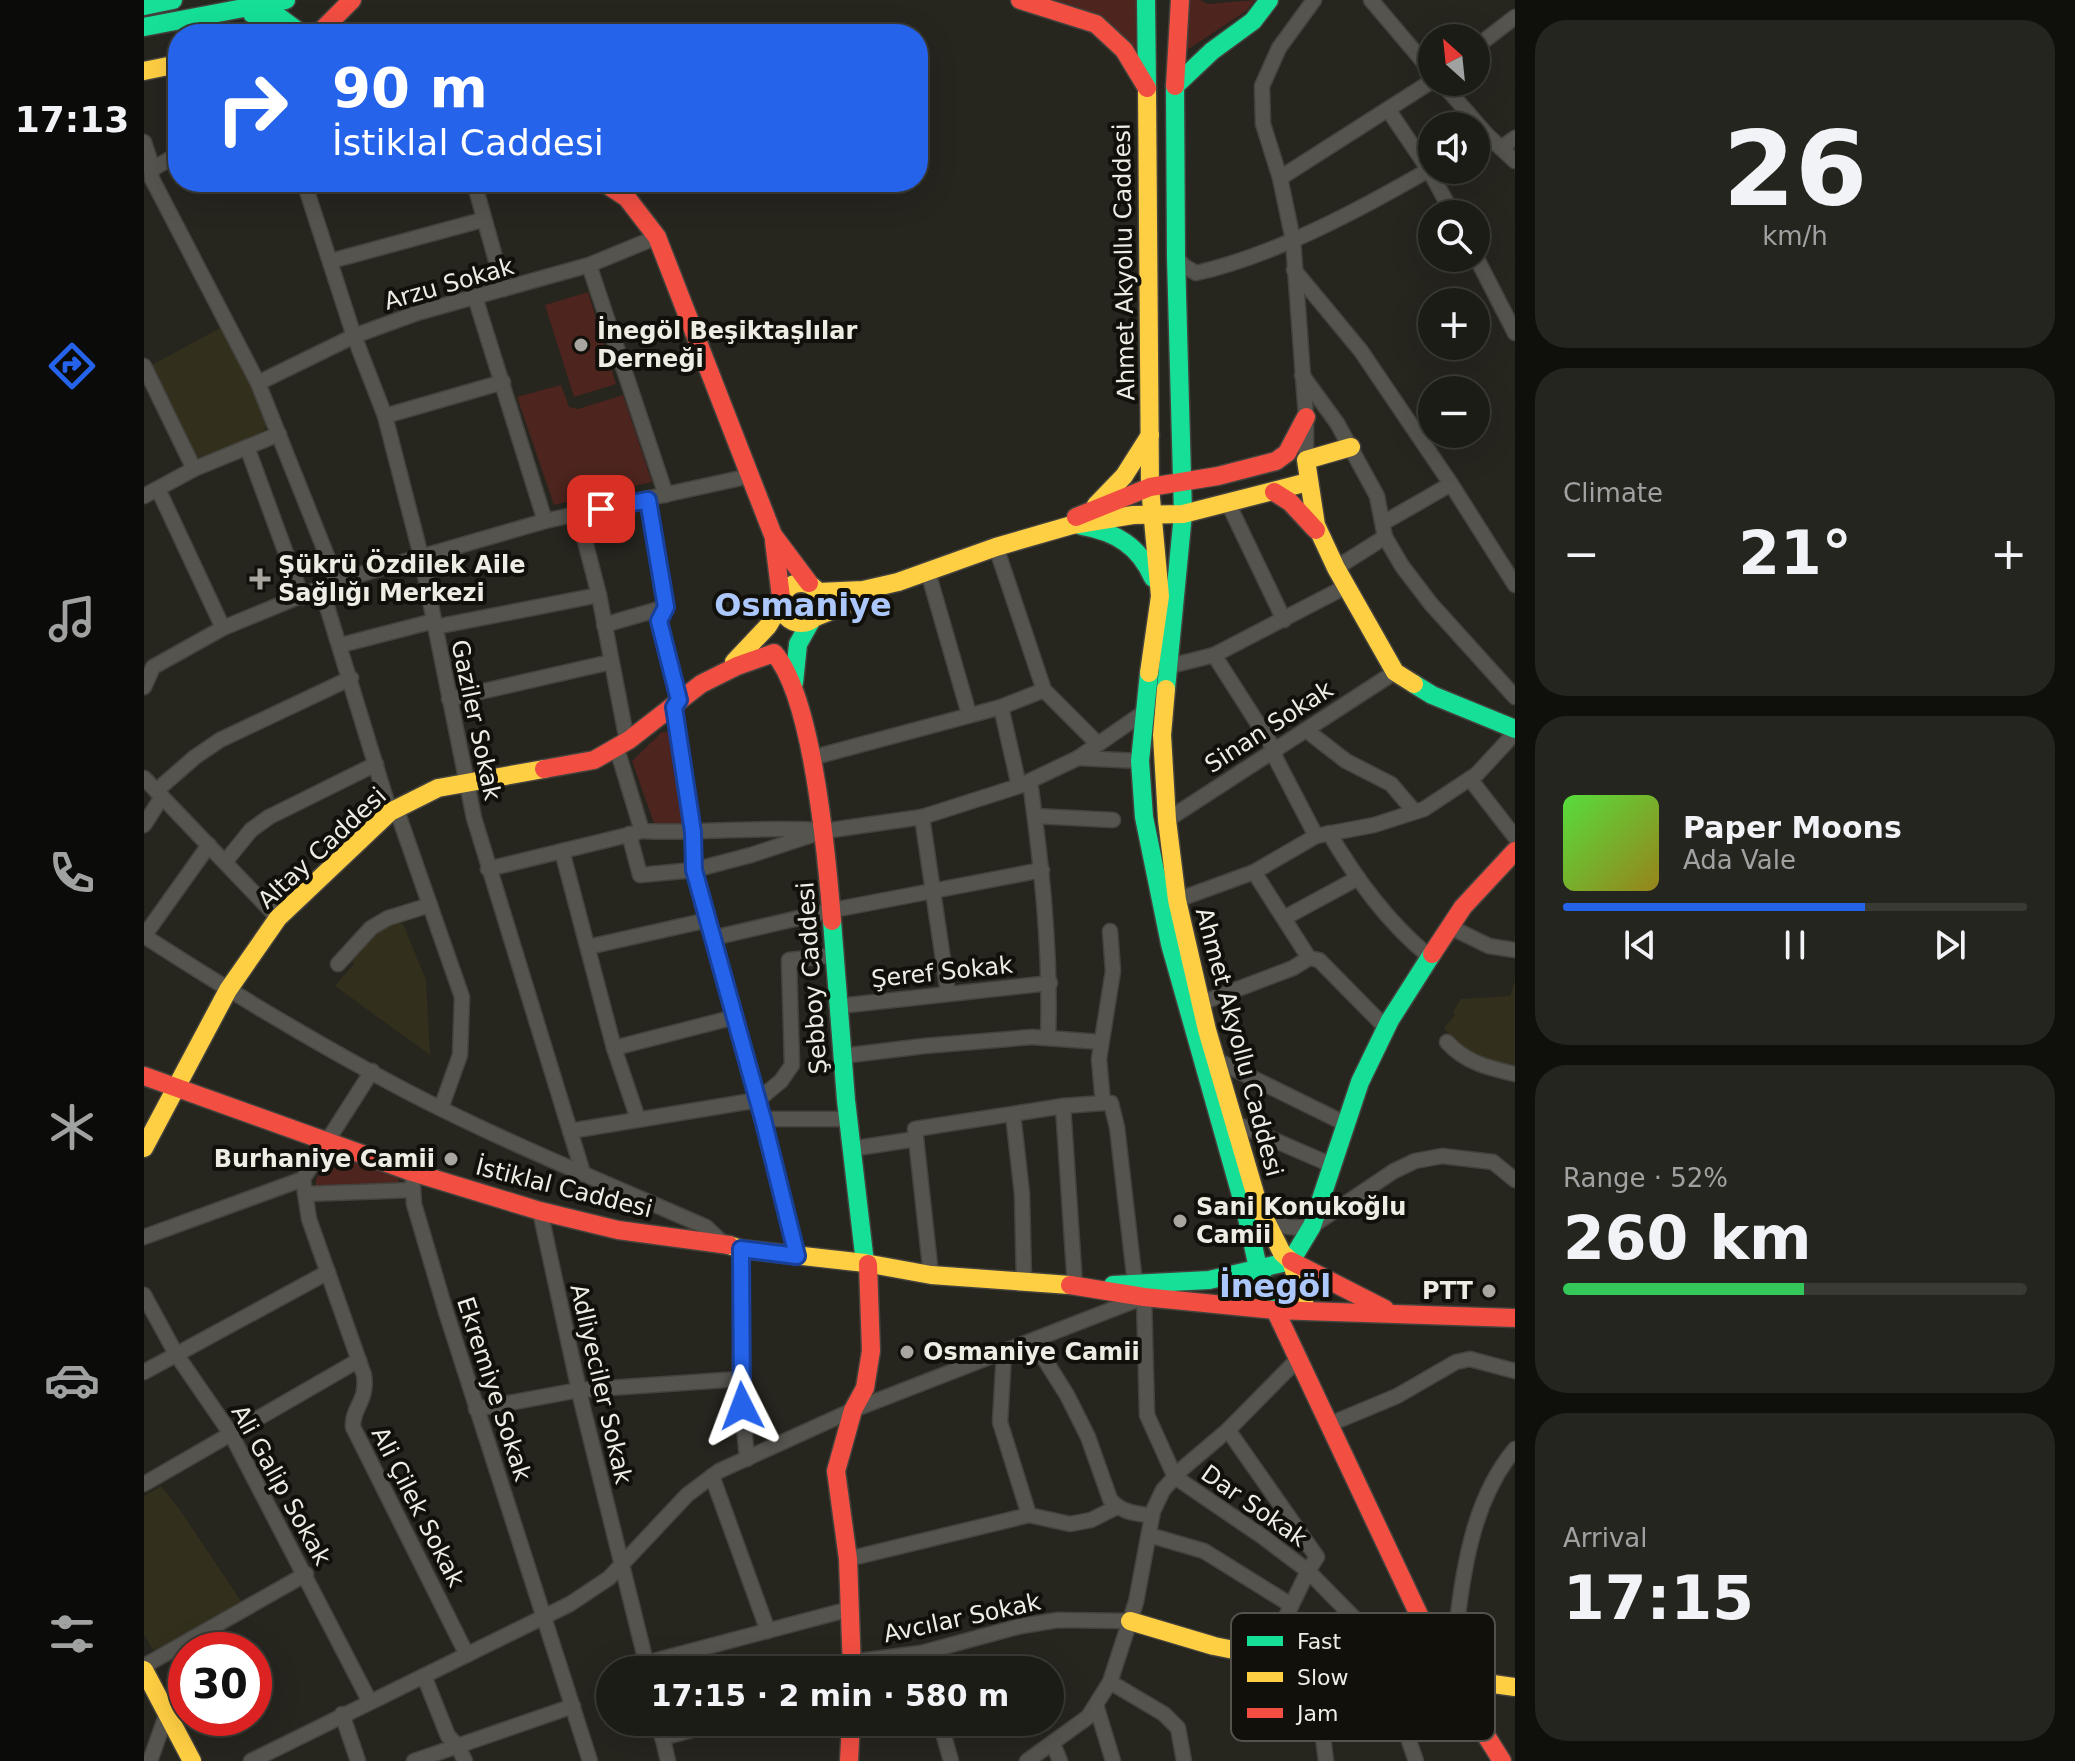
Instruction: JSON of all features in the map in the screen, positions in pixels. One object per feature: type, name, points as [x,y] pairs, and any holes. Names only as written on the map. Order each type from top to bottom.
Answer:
[{"type":"main road","points":[[144,6],[173,0]]},
{"type":"main road","points":[[144,27],[286,0]]},
{"type":"main road","points":[[328,24],[352,0]]},
{"type":"main road","points":[[1020,0],[1096,24],[1124,50],[1147,88]]},
{"type":"main road","name":"Ahmet Akyollu Caddesi","points":[[1146,0],[1150,487],[1160,596],[1143,713],[1140,761],[1144,817],[1170,944],[1253,1210]]},
{"type":"main road","name":"Ahmet Akyollu Caddesi","points":[[1180,0],[1175,86],[1183,514],[1166,667],[1162,735],[1167,820],[1177,900],[1201,1003],[1237,1124],[1253,1210]]},
{"type":"main road","points":[[1175,86],[1212,51],[1253,21],[1269,0]]},
{"type":"main road","points":[[213,14],[275,14],[288,24]]},
{"type":"main road","points":[[144,71],[168,66]]},
{"type":"main road","points":[[621,192],[657,237],[773,535],[782,611],[791,621],[804,623],[898,582]]},
{"type":"main road","points":[[1017,540],[1150,487],[1218,476],[1276,461],[1287,453],[1306,417]]},
{"type":"main road","points":[[1090,511],[1124,476],[1150,435]]},
{"type":"main road","points":[[723,672],[768,626],[789,586],[795,583],[814,588],[863,590],[898,582],[1017,540],[1072,525],[1133,515],[1183,514],[1274,492],[1351,447]]},
{"type":"main road","points":[[1181,448],[1197,465],[1218,476],[1307,470]]},
{"type":"main road","points":[[1307,470],[1316,525],[1336,568],[1395,672],[1446,702],[1515,731]]},
{"type":"main road","points":[[1274,492],[1290,502],[1322,538]]},
{"type":"main road","points":[[1180,554],[1201,522],[1222,504]]},
{"type":"main road","points":[[1072,525],[1096,528],[1138,550],[1148,563],[1160,596]]},
{"type":"main road","points":[[723,672],[751,660],[783,653],[798,644],[822,605],[814,588],[773,535]]},
{"type":"main road","points":[[768,626],[769,642],[782,660],[794,690]]},
{"type":"main road","points":[[794,690],[798,644]]},
{"type":"main road","name":"Altay Caddesi","points":[[144,1148],[228,990],[278,918],[393,810],[438,788],[594,760],[622,745],[676,703],[723,672]]},
{"type":"main road","name":"Şebboy Caddesi","points":[[794,690],[811,758],[824,831],[833,910],[847,1119],[866,1264],[871,1351],[865,1388],[853,1410],[836,1471],[848,1559],[852,1656]]},
{"type":"main road","points":[[1139,1290],[1209,1280],[1291,1261],[1312,1226],[1360,1082],[1386,1028],[1463,907],[1515,851]]},
{"type":"main road","name":"İstiklal Caddesi","points":[[144,1076],[326,1140],[412,1181],[618,1230],[657,1236],[704,1234],[732,1246],[931,1275],[1139,1290],[1274,1310],[1515,1318]]},
{"type":"main road","points":[[1253,1210],[1282,1253],[1291,1261],[1391,1312]]},
{"type":"main road","points":[[1253,1210],[1258,1268],[1274,1310],[1419,1613]]},
{"type":"main road","points":[[1209,1280],[1232,1268],[1242,1256],[1253,1210]]},
{"type":"main road","points":[[1291,1261],[1306,1309]]},
{"type":"main road","points":[[1130,1621],[1231,1649]]},
{"type":"main road","points":[[144,1668],[192,1761]]},
{"type":"main road","points":[[1495,1683],[1515,1687]]},
{"type":"main road","points":[[849,1761],[850,1736]]},
{"type":"main road","points":[[1490,1741],[1502,1761]]},
{"type":"street","points":[[1307,470],[1293,240],[1280,178],[1263,124],[1262,86],[1279,48],[1314,0]]},
{"type":"street","points":[[1371,0],[1418,55]]},
{"type":"street","points":[[1490,36],[1515,17]]},
{"type":"street","points":[[1280,178],[1418,91]]},
{"type":"street","points":[[1389,111],[1418,152]]},
{"type":"street","points":[[1501,148],[1515,138]]},
{"type":"street","points":[[144,142],[149,178],[258,383],[337,581]]},
{"type":"street","points":[[1490,142],[1515,161]]},
{"type":"street","points":[[149,178],[168,162]]},
{"type":"street","points":[[1177,286],[1196,273],[1223,267],[1293,240],[1418,175]]},
{"type":"street","name":"Gaziler Sokak","points":[[307,192],[354,336],[385,416],[421,556],[465,782],[488,869],[583,1173]]},
{"type":"street","points":[[476,192],[504,289]]},
{"type":"street","points":[[331,261],[482,220]]},
{"type":"street","name":"Arzu Sokak","points":[[258,383],[354,336],[417,313],[589,265],[657,237]]},
{"type":"street","points":[[1176,257],[1196,273]]},
{"type":"street","points":[[589,265],[666,495]]},
{"type":"street","points":[[1294,270],[1361,351],[1515,585]]},
{"type":"street","points":[[1484,272],[1515,333]]},
{"type":"street","points":[[475,297],[545,521]]},
{"type":"street","points":[[144,366],[194,469]]},
{"type":"street","points":[[1300,372],[1351,447],[1377,496],[1384,530],[1402,566],[1431,604],[1515,697]]},
{"type":"street","points":[[385,416],[503,382]]},
{"type":"street","points":[[223,628],[151,493],[194,469],[279,434]]},
{"type":"street","points":[[247,447],[302,597]]},
{"type":"street","points":[[144,687],[149,661],[337,581],[545,521],[750,476]]},
{"type":"street","points":[[1336,568],[1451,484]]},
{"type":"street","points":[[648,500],[666,607],[659,621],[676,703],[693,832],[694,870],[758,1100],[797,1256]]},
{"type":"street","points":[[1222,504],[1284,620]]},
{"type":"street","points":[[578,514],[599,595],[611,662],[640,875],[694,870],[824,831],[922,817],[1025,784],[1078,758],[1143,713]]},
{"type":"street","points":[[996,547],[1044,690],[1097,743]]},
{"type":"street","points":[[928,572],[969,714]]},
{"type":"street","points":[[1166,667],[1214,655],[1347,586]]},
{"type":"street","points":[[321,587],[376,764],[462,997],[460,1055],[441,1108]]},
{"type":"street","points":[[341,645],[434,624],[599,595]]},
{"type":"street","points":[[604,625],[666,607]]},
{"type":"street","points":[[1214,655],[1274,749],[1276,759],[1322,834],[1404,935],[1430,957]]},
{"type":"street","points":[[449,699],[611,662]]},
{"type":"street","name":"Sinan Sokak","points":[[1167,820],[1395,672]]},
{"type":"street","points":[[144,825],[159,794],[195,757],[220,740],[351,678]]},
{"type":"street","points":[[811,758],[1001,707],[1044,690]]},
{"type":"street","points":[[1001,707],[1035,816],[1050,983],[1048,1038]]},
{"type":"street","points":[[1306,730],[1346,761],[1391,784],[1414,811]]},
{"type":"street","points":[[1177,900],[1254,872],[1322,834],[1374,825],[1424,809],[1470,779],[1515,731]]},
{"type":"street","points":[[1078,758],[1140,761]]},
{"type":"street","points":[[225,862],[251,830],[269,817],[376,764]]},
{"type":"street","points":[[144,778],[278,918]]},
{"type":"street","points":[[1470,779],[1515,837]]},
{"type":"street","points":[[1035,816],[1113,820]]},
{"type":"street","points":[[922,817],[948,993]]},
{"type":"street","points":[[488,869],[636,833],[789,828],[824,831]]},
{"type":"street","points":[[209,845],[144,936],[228,990],[441,1108],[661,1207],[704,1234]]},
{"type":"street","points":[[562,851],[614,1048],[638,1119]]},
{"type":"street","points":[[713,938],[833,910],[1042,870]]},
{"type":"street","points":[[1254,872],[1309,958]]},
{"type":"street","points":[[1284,918],[1358,878]]},
{"type":"street","points":[[338,964],[371,928],[388,918],[430,905]]},
{"type":"street","points":[[588,947],[708,920]]},
{"type":"street","points":[[1450,927],[1489,946],[1515,950]]},
{"type":"street","points":[[1103,1103],[1099,1059],[1113,971],[1110,931]]},
{"type":"street","points":[[570,1131],[758,1100],[781,1081],[792,1065],[789,960],[836,955]]},
{"type":"street","points":[[1201,1003],[1293,968],[1309,958],[1319,960],[1386,1028]]},
{"type":"street","name":"Şeref Sokak","points":[[839,1006],[1050,983]]},
{"type":"street","points":[[614,1048],[735,1017]]},
{"type":"street","points":[[842,1056],[924,1046],[1048,1038],[1101,1042]]},
{"type":"street","points":[[1447,1042],[1457,1053],[1477,1064],[1515,1074]]},
{"type":"street","points":[[1218,1061],[1346,1124]]},
{"type":"street","points":[[144,1237],[303,1179],[372,1071]]},
{"type":"street","points":[[931,1275],[915,1129],[1063,1106],[1111,1103],[1139,1290],[1147,1415],[1175,1477]]},
{"type":"street","points":[[1063,1106],[1084,1286]]},
{"type":"street","points":[[1013,1114],[1023,1221],[1024,1282]]},
{"type":"street","points":[[763,1119],[847,1119]]},
{"type":"street","points":[[1237,1124],[1334,1166]]},
{"type":"street","points":[[850,1149],[916,1139]]},
{"type":"street","points":[[1253,1210],[1283,1226],[1296,1229],[1312,1226],[1394,1171],[1415,1161],[1442,1156],[1493,1162],[1515,1180]]},
{"type":"street","name":"Ali Çilek Sokak","points":[[303,1179],[309,1219],[359,1360],[366,1391],[353,1419],[353,1427],[467,1655]]},
{"type":"street","points":[[305,1194],[412,1181]]},
{"type":"street","name":"Ekremiye Sokak","points":[[412,1181],[414,1204],[476,1409],[590,1761]]},
{"type":"street","points":[[657,1236],[661,1207]]},
{"type":"street","name":"Adliyeciler Sokak","points":[[540,1211],[579,1390],[644,1656]]},
{"type":"street","points":[[732,1246],[747,1459]]},
{"type":"street","points":[[144,1372],[328,1272]]},
{"type":"street","points":[[251,1761],[594,1590],[621,1566],[687,1495],[712,1476],[853,1410],[1033,1341],[1139,1290]]},
{"type":"street","name":"Ali Galip Sokak","points":[[144,1295],[176,1354],[231,1434],[370,1702]]},
{"type":"street","points":[[1033,1341],[1067,1395],[1088,1437],[1110,1499],[1117,1507],[1152,1516]]},
{"type":"street","points":[[1004,1353],[1000,1422],[1029,1515]]},
{"type":"street","points":[[1027,1761],[1088,1717],[1110,1682],[1130,1621],[1152,1516],[1163,1490],[1298,1359]]},
{"type":"street","points":[[1330,1424],[1397,1396],[1456,1362],[1470,1359],[1515,1371]]},
{"type":"street","points":[[144,1484],[359,1360]]},
{"type":"street","points":[[476,1409],[579,1390],[740,1379]]},
{"type":"street","points":[[1228,1430],[1317,1557],[1287,1613]]},
{"type":"street","points":[[1458,1613],[1479,1517],[1491,1482],[1510,1455]]},
{"type":"street","points":[[712,1476],[768,1631]]},
{"type":"street","name":"Dar Sokak","points":[[1175,1477],[1308,1571],[1349,1613]]},
{"type":"street","points":[[848,1559],[1029,1515],[1070,1524],[1091,1520],[1117,1507]]},
{"type":"street","points":[[1149,1535],[1204,1551],[1291,1605]]},
{"type":"street","points":[[144,1668],[306,1574]]},
{"type":"street","points":[[684,1656],[850,1609]]},
{"type":"street","name":"Avcılar Sokak","points":[[905,1656],[1021,1626],[1058,1620],[1130,1621]]},
{"type":"street","points":[[424,1676],[448,1736],[465,1761]]},
{"type":"street","points":[[1110,1682],[1164,1714],[1178,1728],[1184,1761]]},
{"type":"street","points":[[1096,1705],[1113,1761]]},
{"type":"street","points":[[414,1761],[573,1706]]},
{"type":"street","points":[[150,1761],[167,1713]]},
{"type":"street","points":[[342,1714],[358,1761]]},
{"type":"street","points":[[668,1761],[662,1738],[669,1736]]},
{"type":"street","points":[[944,1736],[951,1761]]},
{"type":"street","points":[[1323,1741],[1326,1761]]},
{"type":"street","points":[[1409,1741],[1416,1761]]},
{"type":"street","points":[[1053,1744],[1060,1761]]},
{"type":"shaded area","points":[[1020,0],[1146,0],[1147,88],[1124,50]]},
{"type":"shaded area","points":[[1183,0],[1200,0],[1208,4],[1255,0],[1246,11],[1184,52]]},
{"type":"shaded area","name":"İnegöl Beşiktaşlılar Derneği","points":[[588,292],[616,384],[574,397],[545,305]]},
{"type":"shaded area","points":[[222,327],[267,414],[265,430],[197,461],[150,366]]},
{"type":"shaded area","points":[[561,385],[569,407],[578,409],[623,395],[652,482],[554,505],[517,397]]},
{"type":"shaded area","points":[[801,589],[811,593],[815,603],[811,613],[801,617],[791,613],[787,603],[791,593]]},
{"type":"shaded area","points":[[662,732],[669,732],[690,826],[663,827],[654,823],[632,761]]},
{"type":"shaded area","points":[[392,920],[403,924],[426,980],[430,1055],[335,986],[354,964],[351,959]]},
{"type":"shaded area","points":[[1515,981],[1515,1069],[1475,1055],[1457,1043],[1444,1028],[1455,1015],[1453,1012],[1461,999],[1510,996]]},
{"type":"shaded area","points":[[348,1159],[398,1177],[399,1185],[334,1189],[316,1186],[326,1161]]},
{"type":"shaded area","points":[[161,1486],[241,1601],[187,1632],[168,1632],[168,1643],[154,1651],[144,1635],[144,1496]]},
{"type":"traffic: fast","points":[[144,6],[173,0]]},
{"type":"traffic: fast","points":[[144,27],[286,0]]},
{"type":"traffic: fast","points":[[1146,0],[1147,86]]},
{"type":"traffic: fast","points":[[1175,86],[1212,51],[1253,21],[1269,0]]},
{"type":"traffic: fast","points":[[252,14],[275,14],[288,24]]},
{"type":"traffic: fast","points":[[1166,689],[1183,514],[1175,86]]},
{"type":"traffic: fast","points":[[1082,526],[1125,542],[1141,557],[1153,578]]},
{"type":"traffic: fast","points":[[794,683],[798,644],[811,621]]},
{"type":"traffic: fast","points":[[1149,673],[1140,761],[1144,817],[1170,944],[1246,1213],[1258,1268],[1278,1316]]},
{"type":"traffic: fast","points":[[1414,684],[1432,695],[1515,729]]},
{"type":"traffic: fast","points":[[832,921],[846,1100],[865,1263]]},
{"type":"traffic: fast","points":[[1113,1285],[1209,1280],[1291,1261],[1312,1226],[1360,1082],[1390,1020],[1432,954]]},
{"type":"traffic: slow","points":[[144,71],[168,66]]},
{"type":"traffic: slow","points":[[1147,88],[1150,487],[1160,596],[1149,673]]},
{"type":"traffic: slow","points":[[1096,505],[1124,476],[1150,435]]},
{"type":"traffic: slow","points":[[1351,447],[1306,460],[1316,525],[1336,568],[1395,672],[1414,684]]},
{"type":"traffic: slow","points":[[819,592],[863,590],[898,582],[996,547],[1072,525],[1133,515],[1183,514],[1308,482]]},
{"type":"traffic: slow","points":[[801,583],[815,589],[821,603],[815,617],[801,623],[787,617],[781,603],[787,589],[801,583]]},
{"type":"traffic: slow","points":[[816,617],[871,595]]},
{"type":"traffic: slow","points":[[734,662],[768,626],[781,604]]},
{"type":"traffic: slow","points":[[1166,689],[1162,735],[1167,820],[1177,900],[1207,1030],[1259,1207],[1282,1253],[1291,1261],[1306,1309]]},
{"type":"traffic: slow","points":[[144,1148],[228,990],[278,918],[390,812],[438,788],[544,769]]},
{"type":"traffic: slow","points":[[729,1245],[931,1275],[1070,1285]]},
{"type":"traffic: slow","points":[[1130,1621],[1231,1649]]},
{"type":"traffic: slow","points":[[144,1670],[192,1761]]},
{"type":"traffic: slow","points":[[1495,1684],[1515,1687]]},
{"type":"traffic: jam","points":[[328,24],[352,0]]},
{"type":"traffic: jam","points":[[1020,0],[1096,24],[1124,50],[1147,88]]},
{"type":"traffic: jam","points":[[1175,86],[1180,0]]},
{"type":"traffic: jam","points":[[618,192],[627,198],[657,237],[773,535],[809,583]]},
{"type":"traffic: jam","points":[[1076,517],[1150,487],[1218,476],[1276,461],[1287,453],[1306,417]]},
{"type":"traffic: jam","points":[[1274,492],[1290,502],[1316,530]]},
{"type":"traffic: jam","points":[[774,541],[781,597]]},
{"type":"traffic: jam","points":[[544,769],[594,760],[629,740],[701,684],[737,666],[774,653],[799,705],[808,741],[822,821],[832,921]]},
{"type":"traffic: jam","points":[[1432,954],[1463,907],[1515,851]]},
{"type":"traffic: jam","points":[[144,1076],[412,1172],[540,1211],[618,1230],[729,1245]]},
{"type":"traffic: jam","points":[[1291,1261],[1385,1309]]},
{"type":"traffic: jam","points":[[851,1656],[848,1559],[836,1471],[853,1410],[865,1388],[871,1351],[868,1264]]},
{"type":"traffic: jam","points":[[1070,1285],[1144,1297],[1274,1310],[1515,1318]]},
{"type":"traffic: jam","points":[[1278,1316],[1418,1613]]},
{"type":"traffic: jam","points":[[849,1761],[850,1736]]},
{"type":"traffic: jam","points":[[1489,1741],[1502,1761]]},
{"type":"place","name":"İnegöl Beşiktaşlılar Derneği","points":[[581,345]]},
{"type":"place","name":"Şükrü Özdilek Aile Sağlığı Merkezi","points":[[260,579]]},
{"type":"place","name":"Burhaniye Camii","points":[[451,1159]]},
{"type":"place","name":"Sani Konukoğlu Camii","points":[[1180,1221]]},
{"type":"place","name":"PTT","points":[[1489,1291]]},
{"type":"place","name":"Osmaniye Camii","points":[[907,1352]]},
{"type":"district","name":"Osmaniye","points":[[803,605]]},
{"type":"district","name":"İnegöl","points":[[1275,1286]]},
{"type":"route","points":[[601,509],[648,500],[666,607],[659,621],[679,700],[674,707],[693,832],[694,870],[763,1119],[797,1256],[741,1249],[742,1406]]}]
